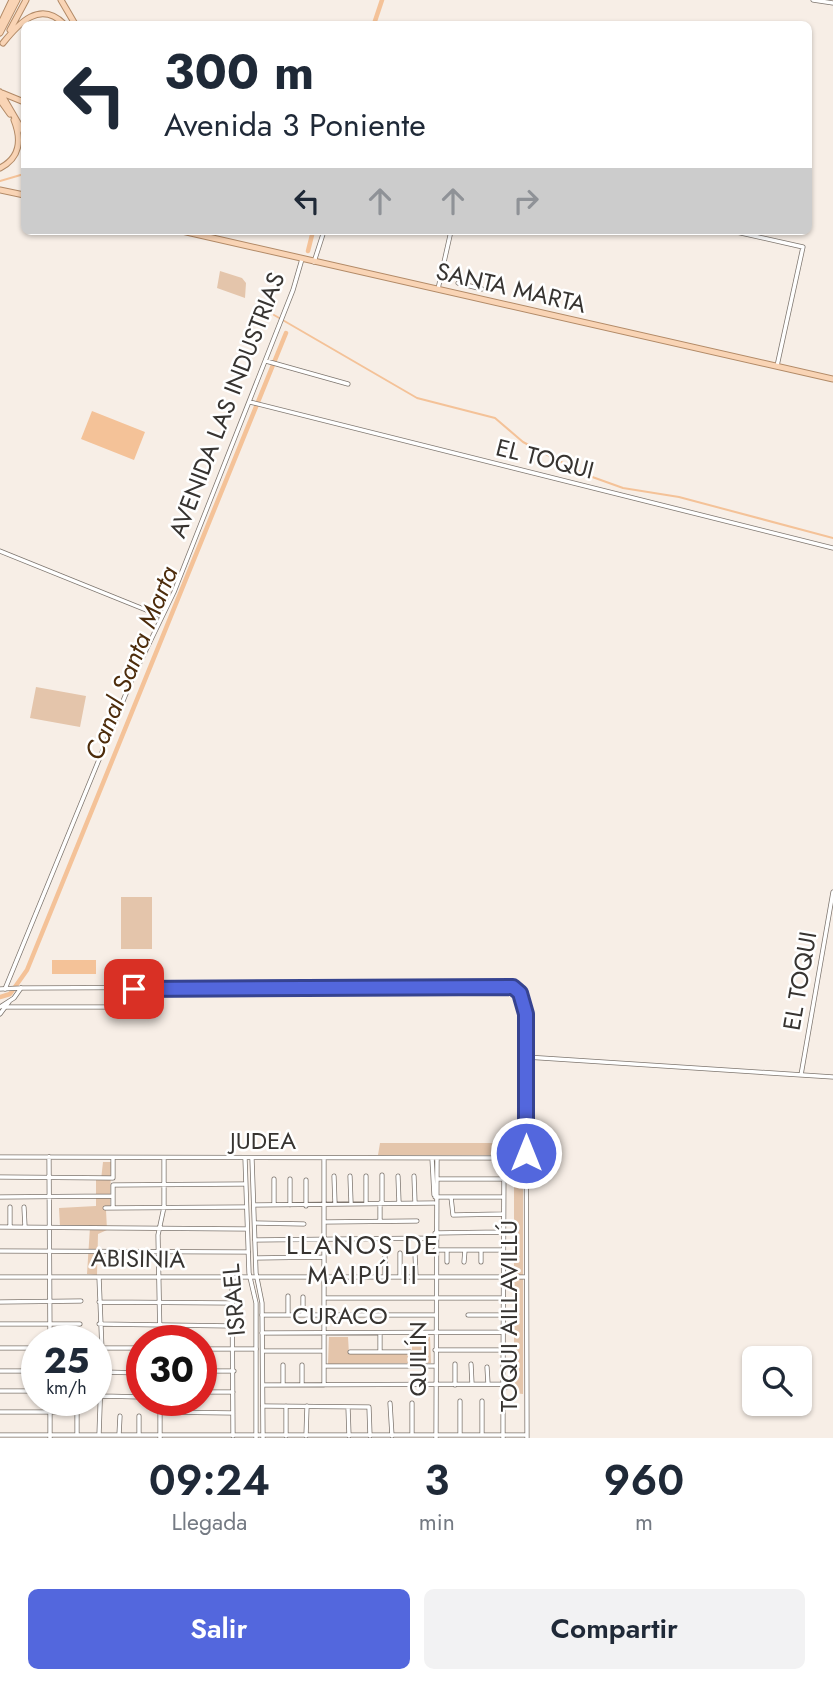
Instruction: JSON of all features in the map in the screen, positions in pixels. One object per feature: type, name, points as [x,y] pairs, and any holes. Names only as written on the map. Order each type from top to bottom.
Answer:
[{"type":"main road","points":[[0,23],[9,0]]},
{"type":"main road","points":[[0,33],[17,0]]},
{"type":"main road","points":[[1,46],[26,0]]},
{"type":"main road","points":[[61,0],[73,21]]},
{"type":"main road","points":[[21,21],[33,14],[49,14],[60,21]]},
{"type":"main road","points":[[1,46],[21,21]]},
{"type":"main road","points":[[0,91],[12,100],[21,102]]},
{"type":"main road","points":[[0,91],[21,128]]},
{"type":"main road","points":[[0,100],[21,129]]},
{"type":"main road","points":[[0,168],[10,162],[18,149],[19,135],[14,120]]},
{"type":"main road","points":[[0,190],[21,194]]},
{"type":"main road","name":"SANTA MARTA","points":[[199,235],[833,379]]},
{"type":"street","points":[[813,0],[833,3]]},
{"type":"street","points":[[314,262],[323,235]]},
{"type":"street","points":[[438,289],[450,235]]},
{"type":"street","points":[[750,235],[803,247],[777,366]]},
{"type":"street","name":"AVENIDA LAS INDUSTRIAS","points":[[2,989],[252,403],[302,259]]},
{"type":"street","points":[[458,283],[482,289]]},
{"type":"street","points":[[265,361],[348,384]]},
{"type":"street","name":"EL TOQUI","points":[[252,403],[833,548]]},
{"type":"street","points":[[0,551],[161,616]]},
{"type":"street","name":"EL TOQUI","points":[[801,1075],[833,892]]},
{"type":"street","name":"TOQUI AILLAVILLÚ","points":[[134,989],[513,987],[520,993],[525,1007],[526,1057],[527,1436]]},
{"type":"street","points":[[0,1014],[20,988]]},
{"type":"street","points":[[0,1007],[128,1007],[134,1002],[134,989],[2,989]]},
{"type":"street","points":[[0,1007],[9,1002]]},
{"type":"street","points":[[526,1057],[833,1077]]},
{"type":"street","name":"JUDEA","points":[[0,1157],[526,1158]]},
{"type":"street","points":[[49,1157],[49,1324]]},
{"type":"street","name":"ISRAEL","points":[[245,1158],[248,1252],[256,1303],[256,1437]]},
{"type":"street","name":"ISRAEL","points":[[252,1158],[257,1277],[262,1315],[263,1437]]},
{"type":"street","points":[[324,1158],[324,1385]]},
{"type":"street","name":"QUILÍN","points":[[435,1158],[435,1197]]},
{"type":"street","name":"QUILÍN","points":[[435,1158],[436,1437]]},
{"type":"street","points":[[263,1385],[504,1386],[504,1158]]},
{"type":"street","points":[[113,1159],[113,1208]]},
{"type":"street","points":[[99,1277],[99,1324],[160,1325],[159,1230],[164,1207],[164,1159]]},
{"type":"street","points":[[380,1221],[382,1175]]},
{"type":"street","points":[[334,1176],[335,1203]]},
{"type":"street","points":[[351,1176],[351,1203]]},
{"type":"street","points":[[366,1176],[366,1203]]},
{"type":"street","points":[[398,1176],[399,1203]]},
{"type":"street","points":[[414,1176],[415,1203]]},
{"type":"street","points":[[0,1177],[113,1178]]},
{"type":"street","points":[[274,1179],[274,1205]]},
{"type":"street","points":[[290,1179],[290,1205]]},
{"type":"street","points":[[306,1180],[306,1206]]},
{"type":"street","points":[[437,1180],[503,1180]]},
{"type":"street","points":[[113,1185],[246,1184]]},
{"type":"street","points":[[0,1197],[113,1196]]},
{"type":"street","points":[[435,1197],[503,1197]]},
{"type":"street","points":[[451,1197],[453,1215],[503,1214]]},
{"type":"street","points":[[254,1205],[435,1203]]},
{"type":"street","points":[[24,1207],[25,1227]]},
{"type":"street","points":[[105,1208],[246,1207]]},
{"type":"street","points":[[10,1208],[10,1227]]},
{"type":"street","points":[[324,1222],[417,1221]]},
{"type":"street","points":[[255,1223],[304,1224]]},
{"type":"street","points":[[0,1227],[247,1229]]},
{"type":"street","points":[[435,1233],[502,1232]]},
{"type":"street","points":[[255,1240],[435,1238]]},
{"type":"street","points":[[435,1250],[502,1250]]},
{"type":"street","points":[[447,1250],[447,1262]]},
{"type":"street","points":[[464,1262],[465,1250]]},
{"type":"street","points":[[481,1250],[481,1262]]},
{"type":"street","points":[[0,1251],[248,1252]]},
{"type":"street","points":[[400,1253],[400,1277]]},
{"type":"street","points":[[415,1253],[416,1277]]},
{"type":"street","points":[[385,1254],[385,1277]]},
{"type":"street","points":[[256,1258],[324,1257]]},
{"type":"street","name":"ABISINIA","points":[[0,1277],[527,1277]]},
{"type":"street","points":[[232,1278],[233,1437]]},
{"type":"street","points":[[288,1296],[288,1315]]},
{"type":"street","points":[[303,1297],[303,1315]]},
{"type":"street","points":[[324,1298],[502,1298]]},
{"type":"street","points":[[0,1302],[81,1301]]},
{"type":"street","points":[[99,1302],[232,1304]]},
{"type":"street","points":[[262,1315],[435,1315]]},
{"type":"street","points":[[468,1315],[502,1315]]},
{"type":"street","points":[[0,1324],[80,1324]]},
{"type":"street","points":[[217,1325],[232,1325]]},
{"type":"street","name":"CURACO","points":[[262,1334],[502,1332]]},
{"type":"street","points":[[380,1333],[380,1352]]},
{"type":"street","points":[[0,1348],[21,1348]]},
{"type":"street","points":[[217,1349],[256,1349]]},
{"type":"street","points":[[435,1350],[502,1350]]},
{"type":"street","points":[[262,1351],[324,1351]]},
{"type":"street","points":[[350,1352],[410,1352]]},
{"type":"street","points":[[455,1364],[455,1384]]},
{"type":"street","points":[[471,1364],[472,1384]]},
{"type":"street","points":[[283,1365],[283,1385]]},
{"type":"street","points":[[302,1365],[302,1385]]},
{"type":"street","points":[[324,1366],[435,1366]]},
{"type":"street","points":[[487,1367],[488,1384]]},
{"type":"street","points":[[0,1371],[21,1371]]},
{"type":"street","points":[[217,1371],[234,1371]]},
{"type":"street","points":[[0,1391],[21,1391]]},
{"type":"street","points":[[217,1392],[233,1392]]},
{"type":"street","points":[[460,1401],[460,1435]]},
{"type":"street","points":[[481,1401],[482,1435]]},
{"type":"street","points":[[503,1402],[503,1436]]},
{"type":"street","points":[[412,1403],[412,1436]]},
{"type":"street","points":[[390,1404],[392,1437]]},
{"type":"street","points":[[263,1406],[369,1407],[370,1437]]},
{"type":"street","points":[[286,1406],[286,1437]]},
{"type":"street","points":[[306,1437],[307,1406]]},
{"type":"street","points":[[348,1406],[349,1437]]},
{"type":"street","points":[[0,1412],[21,1412]]},
{"type":"street","points":[[217,1413],[233,1413]]},
{"type":"street","points":[[50,1416],[50,1436]]},
{"type":"street","points":[[77,1416],[77,1435]]},
{"type":"street","points":[[99,1435],[100,1416]]},
{"type":"street","points":[[119,1435],[120,1416]]},
{"type":"street","points":[[139,1416],[139,1435]]},
{"type":"street","points":[[160,1416],[160,1436]]},
{"type":"street","points":[[0,1435],[527,1436]]},
{"type":"shaded area","points":[[220,271],[242,278],[246,283],[245,298],[217,288]]},
{"type":"shaded area","points":[[92,411],[145,432],[134,460],[81,439]]},
{"type":"shaded area","points":[[36,687],[86,696],[80,727],[30,718]]},
{"type":"shaded area","points":[[121,897],[152,897],[152,949],[121,949]]},
{"type":"shaded area","points":[[52,960],[96,960],[96,974],[52,974]]},
{"type":"shaded area","points":[[380,1143],[525,1143],[525,1155],[378,1155]]},
{"type":"shaded area","points":[[103,1162],[111,1162],[110,1209],[106,1210],[107,1230],[98,1234],[97,1275],[87,1274],[90,1227],[60,1227],[59,1208],[96,1206],[96,1180],[101,1180]]},
{"type":"shaded area","points":[[514,1163],[521,1163],[523,1178],[523,1394],[514,1393]]},
{"type":"shaded area","points":[[329,1337],[348,1337],[349,1354],[412,1354],[412,1337],[430,1337],[431,1363],[328,1364]]},
{"type":"waterway","name":"Canal Santa Marta","points":[[375,21],[382,0]]},
{"type":"waterway","points":[[0,181],[21,175]]},
{"type":"waterway","name":"Canal Santa Marta","points":[[308,251],[312,235]]},
{"type":"waterway","points":[[274,315],[417,398],[495,418],[523,442],[584,474],[623,488],[679,497],[833,538]]},
{"type":"waterway","name":"Canal Santa Marta","points":[[0,997],[10,994],[27,970],[286,333]]},
{"type":"district","name":"LLANOS DE MAIPÚ II","points":[[363,1260]]},
{"type":"route","points":[[134,989],[513,987],[520,993],[526,1014],[526,1153]]}]
